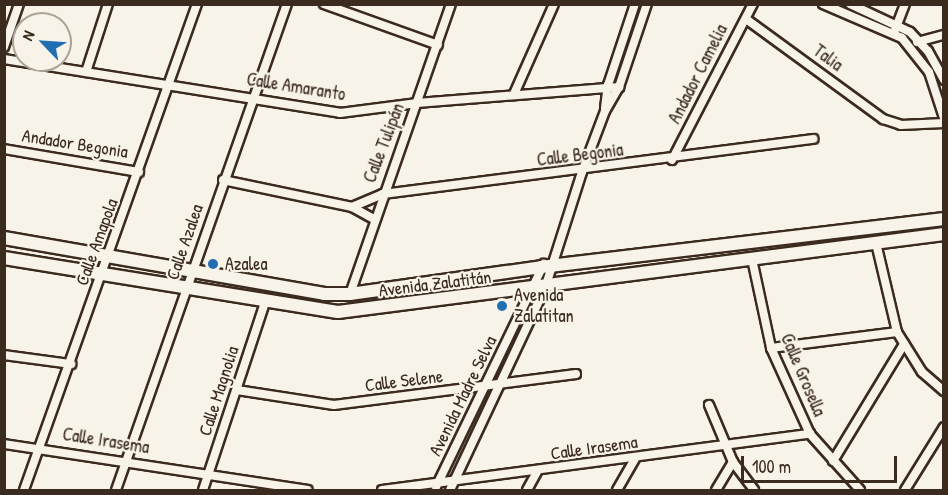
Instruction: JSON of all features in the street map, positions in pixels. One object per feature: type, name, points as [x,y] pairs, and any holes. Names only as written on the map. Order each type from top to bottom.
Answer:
[{"type":"street","points":[[4,47],[20,4]]},
{"type":"street","points":[[86,72],[108,4]]},
{"type":"street","name":"Calle Amapola","points":[[24,490],[171,85],[197,4]]},
{"type":"street","name":"Calle Azalea","points":[[116,490],[223,180],[287,4]]},
{"type":"street","points":[[324,4],[438,45]]},
{"type":"street","name":"Calle Tulipán","points":[[350,294],[451,4]]},
{"type":"street","points":[[514,94],[554,4]]},
{"type":"street","name":"Avenida Madre Selva","points":[[605,111],[608,85],[635,4]]},
{"type":"street","name":"Avenida Madre Selva","points":[[436,487],[532,290],[554,252],[605,111],[620,87],[647,4]]},
{"type":"street","name":"Andador Camelia","points":[[672,159],[753,4]]},
{"type":"street","points":[[823,4],[896,28],[937,89],[944,118]]},
{"type":"street","points":[[850,4],[920,41],[944,80]]},
{"type":"street","points":[[896,28],[905,4]]},
{"type":"street","name":"Talia","points":[[746,19],[892,123],[944,123]]},
{"type":"street","points":[[908,45],[944,35]]},
{"type":"street","name":"Calle Amaranto","points":[[4,59],[340,113],[417,103],[608,85],[620,87]]},
{"type":"street","name":"Calle Begonia","points":[[352,207],[383,194],[582,172],[813,139]]},
{"type":"street","name":"Andador Begonia","points":[[4,150],[139,172]]},
{"type":"street","points":[[223,180],[352,207],[375,220]]},
{"type":"street","name":"Avenida Zalatitán","points":[[4,238],[110,255],[192,272],[350,294],[547,267],[944,219]]},
{"type":"street","name":"Avenida Zalatitán","points":[[4,258],[324,312],[358,312],[944,234]]},
{"type":"street","points":[[876,243],[897,332],[922,372],[944,391]]},
{"type":"street","name":"Calle Grosella","points":[[752,259],[771,348],[810,434],[860,490]]},
{"type":"street","name":"Avenida Madre Selva","points":[[452,486],[545,288],[547,267]]},
{"type":"street","name":"Calle Magnolia","points":[[203,490],[266,302]]},
{"type":"street","points":[[771,348],[897,332]]},
{"type":"street","points":[[833,461],[904,344]]},
{"type":"street","points":[[4,355],[71,364]]},
{"type":"street","name":"Calle Selene","points":[[237,390],[334,405],[576,375]]},
{"type":"street","points":[[709,405],[734,462],[754,490]]},
{"type":"street","points":[[905,490],[944,427]]},
{"type":"street","name":"Calle Irasema","points":[[382,490],[452,486],[810,434]]},
{"type":"street","name":"Calle Irasema","points":[[4,444],[126,460],[207,476],[308,490]]},
{"type":"street","points":[[616,490],[635,459]]},
{"type":"street","points":[[716,490],[734,462]]},
{"type":"street","points":[[527,490],[537,472]]},
{"type":"place","name":"Azalea","points":[[213,264]]},
{"type":"place","name":"Avenida Zalatitan","points":[[502,306]]}]
